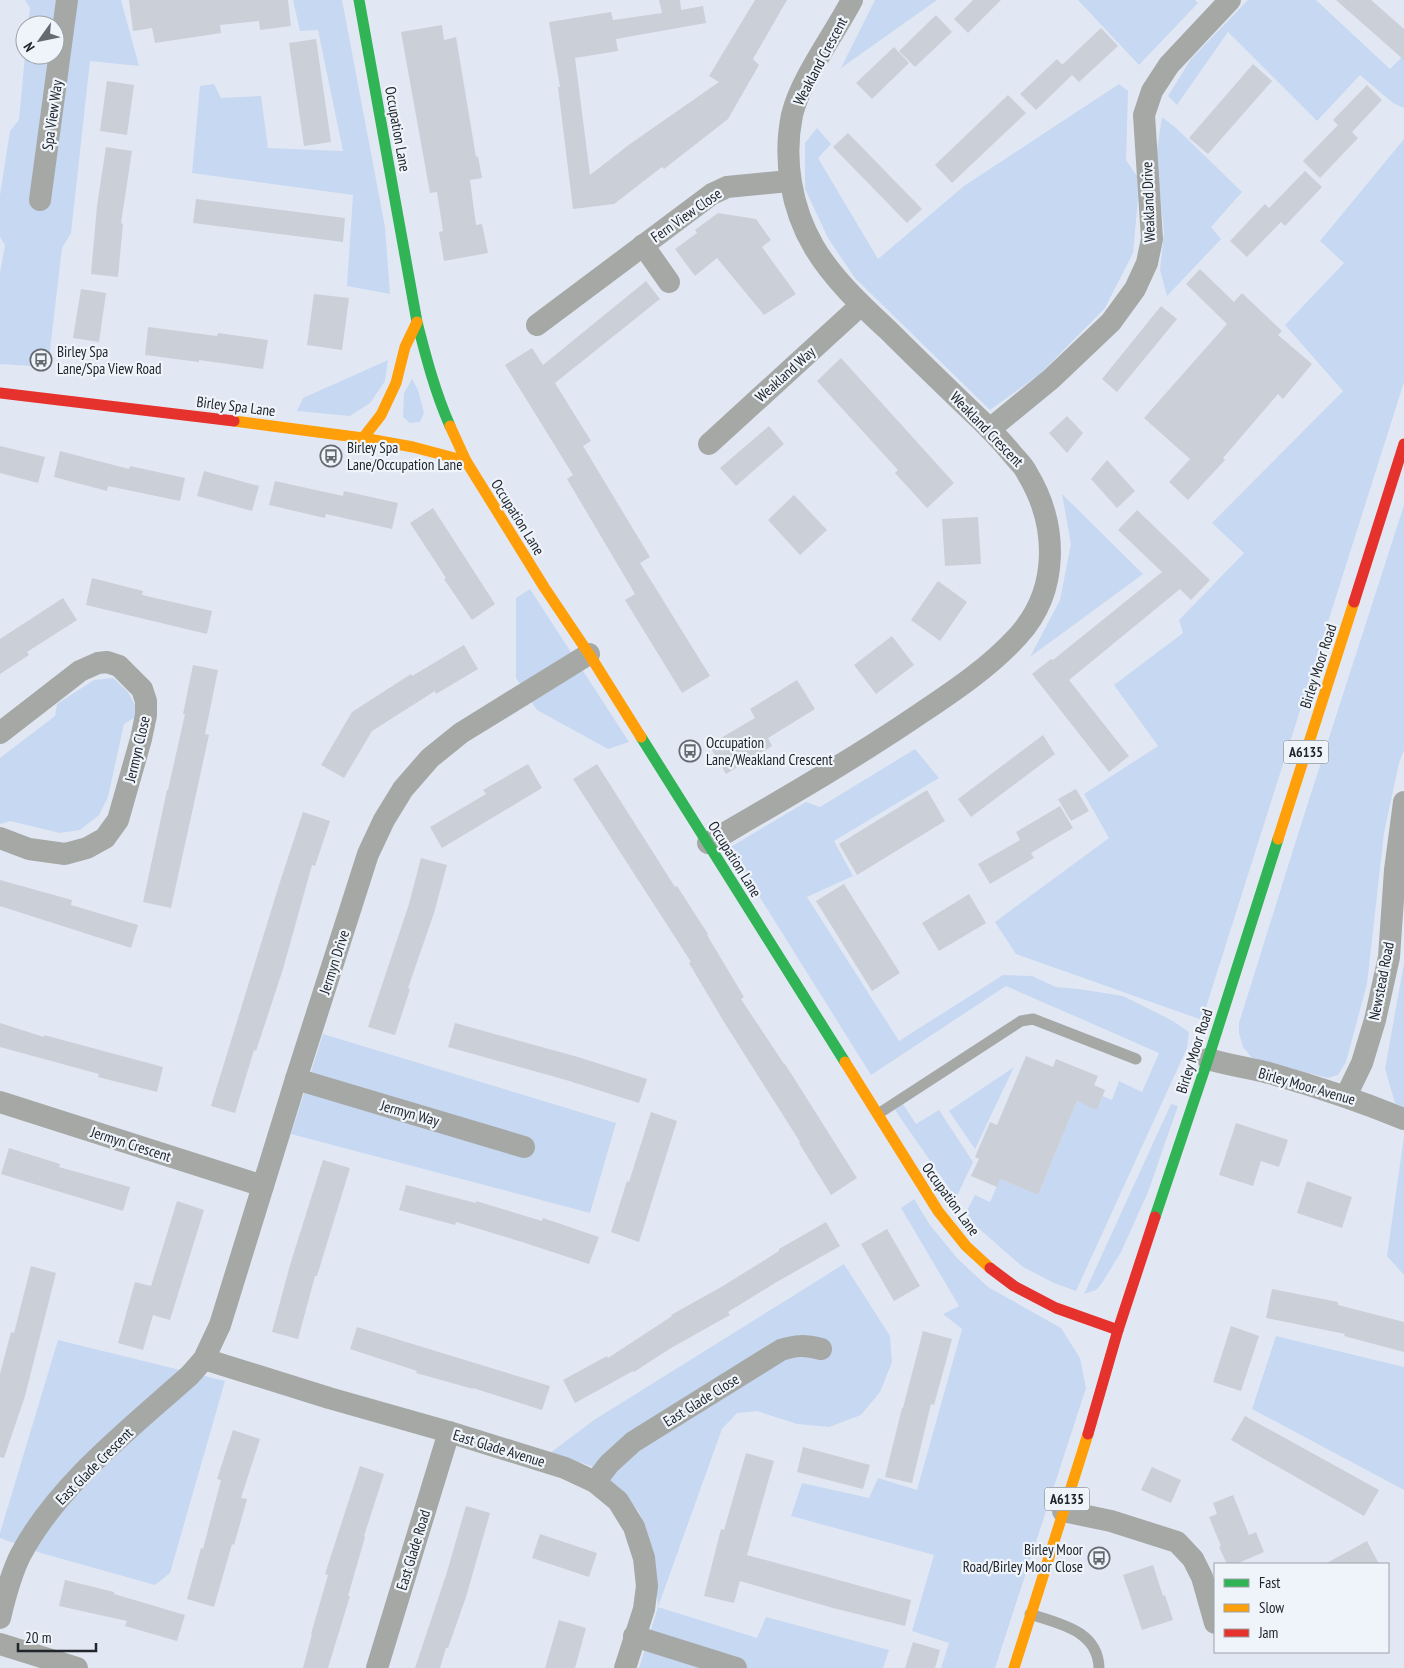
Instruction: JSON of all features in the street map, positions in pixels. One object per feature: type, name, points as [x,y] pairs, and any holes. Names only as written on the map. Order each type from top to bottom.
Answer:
[{"type":"street","name":"Spa View Way","points":[[40,200],[67,0]]},
{"type":"street","name":"Occupation Lane","points":[[359,0],[417,322],[428,368],[442,408],[466,461],[938,1211],[966,1246],[1014,1286],[1056,1308],[1118,1330]]},
{"type":"street","name":"Weakland Crescent","points":[[708,843],[857,754],[948,695],[992,661],[1018,636],[1037,611],[1046,587],[1050,556],[1049,528],[1040,499],[1026,470],[990,429],[861,305],[813,246],[801,218],[789,180],[789,145],[792,116],[799,94],[852,0]]},
{"type":"street","name":"Weakland Drive","points":[[990,429],[1051,379],[1111,322],[1135,289],[1147,263],[1152,239],[1144,115],[1152,91],[1170,65],[1230,0]]},
{"type":"street","name":"Fern View Close","points":[[537,325],[712,194],[727,187],[789,180]]},
{"type":"street","name":"Fern View Close","points":[[643,245],[669,282]]},
{"type":"street","name":"Weakland Way","points":[[708,444],[861,305]]},
{"type":"street","points":[[364,438],[381,415],[396,383],[404,347],[417,322]]},
{"type":"street","name":"Birley Spa Lane","points":[[0,393],[364,438],[413,447],[466,461]]},
{"type":"street","name":"Birley Moor Road","points":[[1014,1668],[1091,1426],[1118,1330],[1208,1059],[1404,444]]},
{"type":"street","name":"Jermyn Drive","points":[[204,1359],[220,1325],[368,854],[384,820],[403,789],[430,758],[461,733],[589,654]]},
{"type":"street","name":"Jermyn Close","points":[[0,733],[80,671],[98,663],[107,662],[119,666],[142,689],[146,701],[146,715],[141,739],[118,820],[105,838],[87,848],[65,854],[29,849],[0,838]]},
{"type":"street","name":"Newstead Road","points":[[1346,1096],[1364,1055],[1375,1020],[1389,957],[1395,870],[1404,802]]},
{"type":"street","name":"Birley Moor Avenue","points":[[1208,1059],[1267,1073],[1346,1096],[1404,1119]]},
{"type":"street","name":"Jermyn Way","points":[[296,1079],[524,1147]]},
{"type":"street","name":"Jermyn Crescent","points":[[0,1102],[263,1186]]},
{"type":"street","name":"East Glade Close","points":[[595,1482],[610,1464],[633,1442],[781,1350],[794,1345],[821,1349]]},
{"type":"street","name":"East Glade Avenue","points":[[204,1359],[565,1468],[595,1482],[618,1501],[634,1527],[644,1558],[647,1586],[644,1609],[625,1668]]},
{"type":"street","name":"East Glade Crescent","points":[[0,1618],[6,1594],[20,1556],[46,1515],[77,1478],[190,1375],[204,1359]]},
{"type":"street","name":"East Glade Road","points":[[377,1668],[449,1432]]},
{"type":"street","points":[[1063,1511],[1111,1521],[1177,1542],[1193,1559],[1202,1577],[1214,1619]]},
{"type":"street","points":[[634,1636],[736,1668]]},
{"type":"street","points":[[0,1644],[77,1668]]},
{"type":"lane","points":[[877,1115],[1021,1021],[1033,1019],[1136,1059]]},
{"type":"lane","points":[[1030,1614],[1077,1631],[1090,1640],[1097,1654],[1099,1668]]},
{"type":"shaded area","points":[[25,0],[121,0],[139,66],[90,61],[71,233],[62,248],[48,367],[0,364],[0,273],[5,245],[0,237],[0,195],[10,131],[19,120],[24,65],[65,65],[65,15],[29,15],[30,8]]},
{"type":"shaded area","points":[[293,0],[342,0],[385,227],[390,294],[347,286],[353,195],[192,173],[200,86],[214,84],[221,98],[261,96],[268,148],[343,151],[318,30],[300,31]]},
{"type":"shaded area","points":[[875,0],[937,0],[841,68]]},
{"type":"shaded area","points":[[1078,0],[1195,0],[1198,3],[1139,65]]},
{"type":"shaded area","points":[[1248,0],[1316,0],[1390,69],[1404,55],[1404,108],[1393,103],[1360,75],[1317,121],[1228,32],[1177,105],[1168,96],[1191,59]]},
{"type":"shaded area","points":[[1119,84],[1128,91],[1126,160],[1137,176],[1138,199],[1133,253],[1105,308],[1040,374],[990,410],[855,278],[828,238],[805,189],[805,143],[817,128],[831,144],[818,158],[878,259],[964,186]]},
{"type":"shaded area","points":[[1162,117],[1176,128],[1242,192],[1211,227],[1221,239],[1167,296],[1160,270],[1164,232],[1156,156]]},
{"type":"shaded area","points":[[1404,139],[1404,382],[1202,1020],[1016,954],[995,922],[1109,838],[1084,794],[1158,746],[1114,685],[1183,633],[1179,620],[1244,553],[1212,523],[1343,391],[1285,325],[1344,263],[1320,241]]},
{"type":"shaded area","points":[[388,360],[385,381],[370,403],[350,416],[297,411],[303,398]]},
{"type":"shaded area","points":[[412,379],[418,390],[424,413],[420,422],[410,423],[403,417],[404,393]]},
{"type":"shaded area","points":[[1062,494],[1143,574],[1030,657],[1060,600],[1071,544]]},
{"type":"shaded area","points":[[1404,505],[1404,750],[1399,763],[1384,833],[1367,984],[1346,1062],[1338,1075],[1328,1078],[1252,1058],[1243,1047],[1239,1033],[1239,1023]]},
{"type":"shaded area","points":[[530,589],[629,742],[608,749],[537,710],[516,678],[516,598]]},
{"type":"shaded area","points":[[113,678],[128,692],[137,709],[134,718],[124,724],[108,797],[99,815],[80,830],[60,833],[10,821],[0,824],[0,758],[55,716],[57,704],[94,680]]},
{"type":"shaded area","points":[[915,749],[939,778],[834,841],[853,876],[807,897],[899,1041],[1003,975],[1032,976],[1056,987],[1123,996],[1173,1021],[1189,1032],[1187,1048],[1076,1291],[1054,1283],[1023,1267],[976,1226],[966,1212],[975,1195],[990,1202],[1000,1179],[1038,1195],[1077,1101],[1097,1109],[1103,1096],[1112,1100],[1119,1081],[1142,1092],[1159,1053],[1006,986],[871,1075],[729,848],[806,802],[820,807]]},
{"type":"shaded area","points":[[1404,963],[1404,1107],[1395,1103],[1385,1069]]},
{"type":"shaded area","points":[[323,1034],[616,1123],[590,1213],[291,1134]]},
{"type":"shaded area","points":[[1014,1067],[975,1149],[949,1111]]},
{"type":"shaded area","points":[[903,1104],[916,1124],[939,1110],[973,1162],[956,1198],[895,1110]]},
{"type":"shaded area","points":[[1171,1104],[1178,1106],[1148,1192],[1121,1252],[1096,1290],[1084,1294]]},
{"type":"shaded area","points":[[1404,1136],[1404,1275],[1387,1256]]},
{"type":"shaded area","points":[[914,1199],[930,1225],[957,1258],[988,1287],[1061,1328],[1080,1358],[1086,1388],[995,1668],[941,1668],[949,1643],[912,1631],[934,1555],[791,1516],[802,1483],[869,1498],[878,1478],[917,1490],[962,1329],[943,1314],[959,1306],[901,1208]]},
{"type":"shaded area","points":[[844,1264],[890,1336],[892,1362],[880,1392],[861,1415],[829,1427],[797,1424],[757,1411],[737,1413],[722,1429],[658,1607],[654,1554],[639,1512],[621,1491],[591,1466],[550,1453],[594,1420]]},
{"type":"shaded area","points":[[1276,1336],[1404,1367],[1404,1490],[1252,1409]]},
{"type":"shaded area","points":[[58,1340],[225,1381],[170,1573],[155,1585],[41,1553],[0,1538]]},
{"type":"shaded area","points":[[658,1607],[757,1638],[766,1617],[889,1650],[883,1668],[639,1668]]},
{"type":"building","points":[[129,0],[288,0],[291,26],[260,30],[259,21],[220,25],[221,33],[155,43],[152,28],[133,31]]},
{"type":"building","points":[[659,0],[680,0],[681,10],[703,6],[706,23],[616,39],[618,51],[575,58],[590,175],[630,144],[719,82],[709,76],[755,0],[787,0],[753,59],[759,65],[728,119],[664,169],[662,167],[614,204],[573,209],[558,87],[560,87],[549,22],[611,12],[613,20],[662,13]]},
{"type":"building","points":[[973,0],[1001,0],[968,33],[954,19]]},
{"type":"building","points":[[1336,0],[1371,0],[1404,29],[1404,60]]},
{"type":"building","points":[[936,15],[952,32],[915,67],[899,51]]},
{"type":"building","points":[[442,25],[444,40],[456,37],[476,157],[478,156],[482,178],[470,180],[476,225],[482,224],[488,253],[444,261],[439,232],[443,231],[437,192],[430,193],[401,32]]},
{"type":"building","points":[[1101,28],[1118,46],[1079,82],[1062,65]]},
{"type":"building","points":[[316,39],[331,142],[304,146],[289,43]]},
{"type":"building","points":[[894,47],[909,63],[872,99],[856,83]]},
{"type":"building","points":[[1057,59],[1072,75],[1036,110],[1020,94]]},
{"type":"building","points":[[1253,64],[1272,81],[1208,154],[1189,138]]},
{"type":"building","points":[[107,81],[134,85],[127,135],[100,131]]},
{"type":"building","points":[[1367,85],[1382,100],[1352,132],[1358,138],[1320,178],[1303,161],[1338,125],[1333,120]]},
{"type":"building","points":[[1008,95],[1026,113],[952,183],[935,165]]},
{"type":"building","points":[[848,133],[922,209],[907,223],[833,147]]},
{"type":"building","points":[[106,147],[132,151],[121,223],[123,224],[118,277],[91,274],[97,206]]},
{"type":"building","points":[[1305,171],[1322,187],[1285,226],[1281,222],[1247,257],[1230,241],[1265,204],[1269,208]]},
{"type":"building","points":[[196,199],[345,218],[343,242],[193,223]]},
{"type":"building","points":[[718,213],[756,219],[771,240],[762,247],[796,294],[764,315],[717,258],[695,276],[675,249],[697,233],[695,230]]},
{"type":"building","points":[[1200,269],[1234,302],[1242,293],[1282,331],[1278,335],[1312,364],[1283,399],[1278,394],[1223,458],[1225,460],[1188,500],[1169,482],[1190,459],[1144,418],[1227,324],[1186,284]]},
{"type":"building","points":[[646,281],[660,299],[555,383],[591,441],[583,446],[650,557],[640,563],[710,676],[682,693],[625,600],[635,594],[567,479],[573,475],[505,365],[532,348],[543,365]]},
{"type":"building","points":[[81,289],[106,293],[99,342],[73,338]]},
{"type":"building","points":[[314,294],[349,298],[342,350],[307,345]]},
{"type":"building","points":[[1161,306],[1177,319],[1117,392],[1102,379]]},
{"type":"building","points":[[148,327],[217,336],[218,333],[268,340],[263,369],[145,355]]},
{"type":"building","points":[[841,358],[954,483],[927,508],[895,473],[898,470],[817,381]]},
{"type":"building","points":[[1067,416],[1083,433],[1067,453],[1049,433]]},
{"type":"building","points":[[769,426],[784,444],[736,486],[720,468]]},
{"type":"building","points":[[0,446],[45,457],[38,483],[0,473]]},
{"type":"building","points":[[60,451],[129,469],[130,466],[185,478],[180,501],[108,486],[107,491],[54,477]]},
{"type":"building","points":[[1107,460],[1135,491],[1117,508],[1091,479]]},
{"type":"building","points":[[204,471],[259,486],[252,511],[197,496]]},
{"type":"building","points":[[275,481],[343,496],[344,491],[398,503],[392,529],[326,514],[325,518],[269,505]]},
{"type":"building","points":[[794,495],[827,530],[800,555],[768,520]]},
{"type":"building","points":[[433,508],[495,604],[472,620],[444,579],[446,578],[410,523]]},
{"type":"building","points":[[1137,510],[1210,580],[1191,600],[1180,589],[1069,680],[1129,756],[1109,772],[1032,674],[1051,659],[1053,660],[1162,572],[1118,530]]},
{"type":"building","points":[[978,517],[981,564],[945,566],[942,519]]},
{"type":"building","points":[[92,578],[143,591],[142,595],[212,611],[207,634],[86,605]]},
{"type":"building","points":[[938,581],[967,602],[940,641],[911,620]]},
{"type":"building","points":[[63,598],[77,620],[27,652],[29,655],[0,674],[0,639]]},
{"type":"building","points":[[892,636],[914,665],[876,694],[854,665]]},
{"type":"building","points":[[464,645],[478,669],[436,694],[435,691],[372,731],[344,778],[321,765],[352,712],[411,674],[412,676]]},
{"type":"building","points":[[193,665],[218,670],[205,734],[209,735],[171,908],[143,902],[185,714],[183,714]]},
{"type":"building","points":[[797,680],[815,709],[768,738],[772,746],[726,774],[709,745],[755,718],[750,709]]},
{"type":"building","points":[[1043,735],[1055,754],[971,817],[958,799]]},
{"type":"building","points":[[528,764],[542,788],[442,848],[430,827],[486,794],[483,790]]},
{"type":"building","points":[[597,764],[675,887],[677,886],[708,934],[744,997],[741,999],[785,1064],[857,1178],[831,1195],[800,1142],[724,1022],[689,963],[691,962],[573,779]]},
{"type":"building","points":[[1076,789],[1089,811],[1071,821],[1058,799]]},
{"type":"building","points":[[927,790],[945,821],[857,875],[839,844]]},
{"type":"building","points":[[1060,806],[1073,828],[1031,853],[1034,858],[990,884],[978,864],[1020,840],[1016,832]]},
{"type":"building","points":[[303,812],[330,821],[315,866],[312,865],[283,969],[256,1051],[254,1050],[235,1113],[211,1106]]},
{"type":"building","points":[[421,858],[447,865],[434,913],[408,988],[410,989],[395,1035],[368,1027],[409,904]]},
{"type":"building","points":[[0,880],[72,900],[71,905],[138,925],[131,948],[0,906]]},
{"type":"building","points":[[844,884],[900,973],[872,991],[816,901]]},
{"type":"building","points":[[969,894],[986,923],[939,951],[922,923]]},
{"type":"building","points":[[0,1023],[44,1037],[44,1035],[163,1067],[157,1092],[98,1077],[99,1074],[0,1047]]},
{"type":"building","points":[[455,1023],[578,1057],[647,1079],[639,1103],[566,1080],[448,1047]]},
{"type":"building","points":[[1026,1056],[1053,1067],[1056,1059],[1098,1076],[1094,1085],[1105,1090],[1097,1110],[1077,1101],[1038,1195],[1000,1179],[997,1187],[971,1176],[979,1159],[975,1157],[990,1122],[997,1125]]},
{"type":"building","points":[[651,1112],[677,1121],[639,1242],[611,1232]]},
{"type":"building","points":[[1236,1123],[1288,1140],[1279,1167],[1261,1161],[1253,1186],[1219,1175]]},
{"type":"building","points":[[9,1148],[60,1164],[59,1167],[130,1187],[123,1211],[1,1174]]},
{"type":"building","points":[[323,1160],[350,1168],[317,1276],[315,1276],[298,1339],[272,1332],[290,1265]]},
{"type":"building","points":[[1307,1181],[1352,1197],[1342,1228],[1297,1213]]},
{"type":"building","points":[[406,1185],[476,1203],[476,1201],[542,1221],[543,1218],[599,1237],[589,1264],[456,1222],[455,1225],[399,1210]]},
{"type":"building","points":[[177,1201],[204,1210],[170,1320],[153,1315],[143,1350],[118,1343],[135,1282],[151,1286]]},
{"type":"building","points":[[826,1222],[840,1246],[775,1283],[728,1312],[730,1315],[671,1348],[634,1372],[575,1403],[563,1380],[607,1356],[608,1358],[671,1315],[723,1286],[779,1251],[779,1249]]},
{"type":"building","points":[[887,1229],[920,1286],[894,1301],[861,1244]]},
{"type":"building","points":[[31,1266],[56,1273],[25,1396],[4,1458],[0,1457],[0,1374],[11,1332],[14,1333]]},
{"type":"building","points":[[1272,1289],[1338,1302],[1338,1305],[1404,1322],[1404,1352],[1344,1336],[1345,1334],[1266,1318]]},
{"type":"building","points":[[1231,1326],[1259,1336],[1241,1391],[1213,1382]]},
{"type":"building","points":[[357,1327],[550,1386],[542,1410],[473,1388],[416,1373],[417,1371],[350,1349]]},
{"type":"building","points":[[923,1331],[952,1339],[934,1405],[931,1404],[912,1483],[885,1477]]},
{"type":"building","points":[[1245,1416],[1379,1490],[1364,1516],[1231,1440]]},
{"type":"building","points":[[233,1430],[260,1439],[241,1498],[247,1499],[214,1607],[187,1599],[201,1548],[203,1549],[221,1480],[217,1479]]},
{"type":"building","points":[[803,1447],[870,1465],[863,1489],[797,1472]]},
{"type":"building","points":[[746,1453],[774,1461],[747,1555],[911,1600],[905,1626],[833,1608],[740,1581],[734,1603],[704,1596],[721,1529],[724,1530]]},
{"type":"building","points":[[360,1466],[384,1474],[364,1536],[348,1596],[350,1596],[328,1668],[303,1668],[328,1575],[325,1574]]},
{"type":"building","points":[[1152,1467],[1181,1480],[1171,1503],[1141,1490]]},
{"type":"building","points":[[1233,1495],[1249,1535],[1256,1532],[1264,1552],[1238,1563],[1227,1563],[1209,1517],[1217,1514],[1213,1503]]},
{"type":"building","points":[[466,1506],[490,1513],[466,1597],[440,1668],[415,1668],[447,1572]]},
{"type":"building","points":[[540,1534],[597,1553],[589,1577],[532,1558]]},
{"type":"building","points":[[1367,1541],[1378,1563],[1327,1563]]},
{"type":"building","points":[[1153,1565],[1173,1620],[1142,1630],[1123,1575]]},
{"type":"building","points":[[65,1580],[114,1592],[114,1594],[185,1615],[177,1641],[125,1626],[127,1621],[59,1606]]},
{"type":"building","points":[[559,1620],[586,1628],[575,1668],[545,1668]]},
{"type":"building","points":[[913,1642],[940,1650],[935,1668],[905,1668]]},
{"type":"traffic: fast","points":[[359,0],[417,322],[435,387],[450,426]]},
{"type":"traffic: fast","points":[[641,737],[845,1062]]},
{"type":"traffic: fast","points":[[1155,1217],[1208,1059],[1278,839]]},
{"type":"traffic: slow","points":[[363,438],[381,415],[396,383],[405,347],[417,322]]},
{"type":"traffic: slow","points":[[234,421],[363,438],[413,447],[466,461]]},
{"type":"traffic: slow","points":[[450,426],[466,461],[544,587],[641,737]]},
{"type":"traffic: slow","points":[[1278,839],[1354,602]]},
{"type":"traffic: slow","points":[[845,1062],[938,1211],[966,1246],[990,1268]]},
{"type":"traffic: slow","points":[[1014,1668],[1088,1434]]},
{"type":"traffic: jam","points":[[0,393],[234,421]]},
{"type":"traffic: jam","points":[[1354,602],[1404,444]]},
{"type":"traffic: jam","points":[[1088,1434],[1118,1330],[1155,1217]]},
{"type":"traffic: jam","points":[[990,1268],[1014,1286],[1056,1308],[1118,1330]]},
{"type":"place","name":"Birley Spa Lane/Spa View Road","points":[[41,360]]},
{"type":"place","name":"Birley Spa Lane/Occupation Lane","points":[[331,456]]},
{"type":"place","name":"Occupation Lane/Weakland Crescent","points":[[690,751]]},
{"type":"place","name":"Birley Moor Road/Birley Moor Close","points":[[1099,1558]]}]
